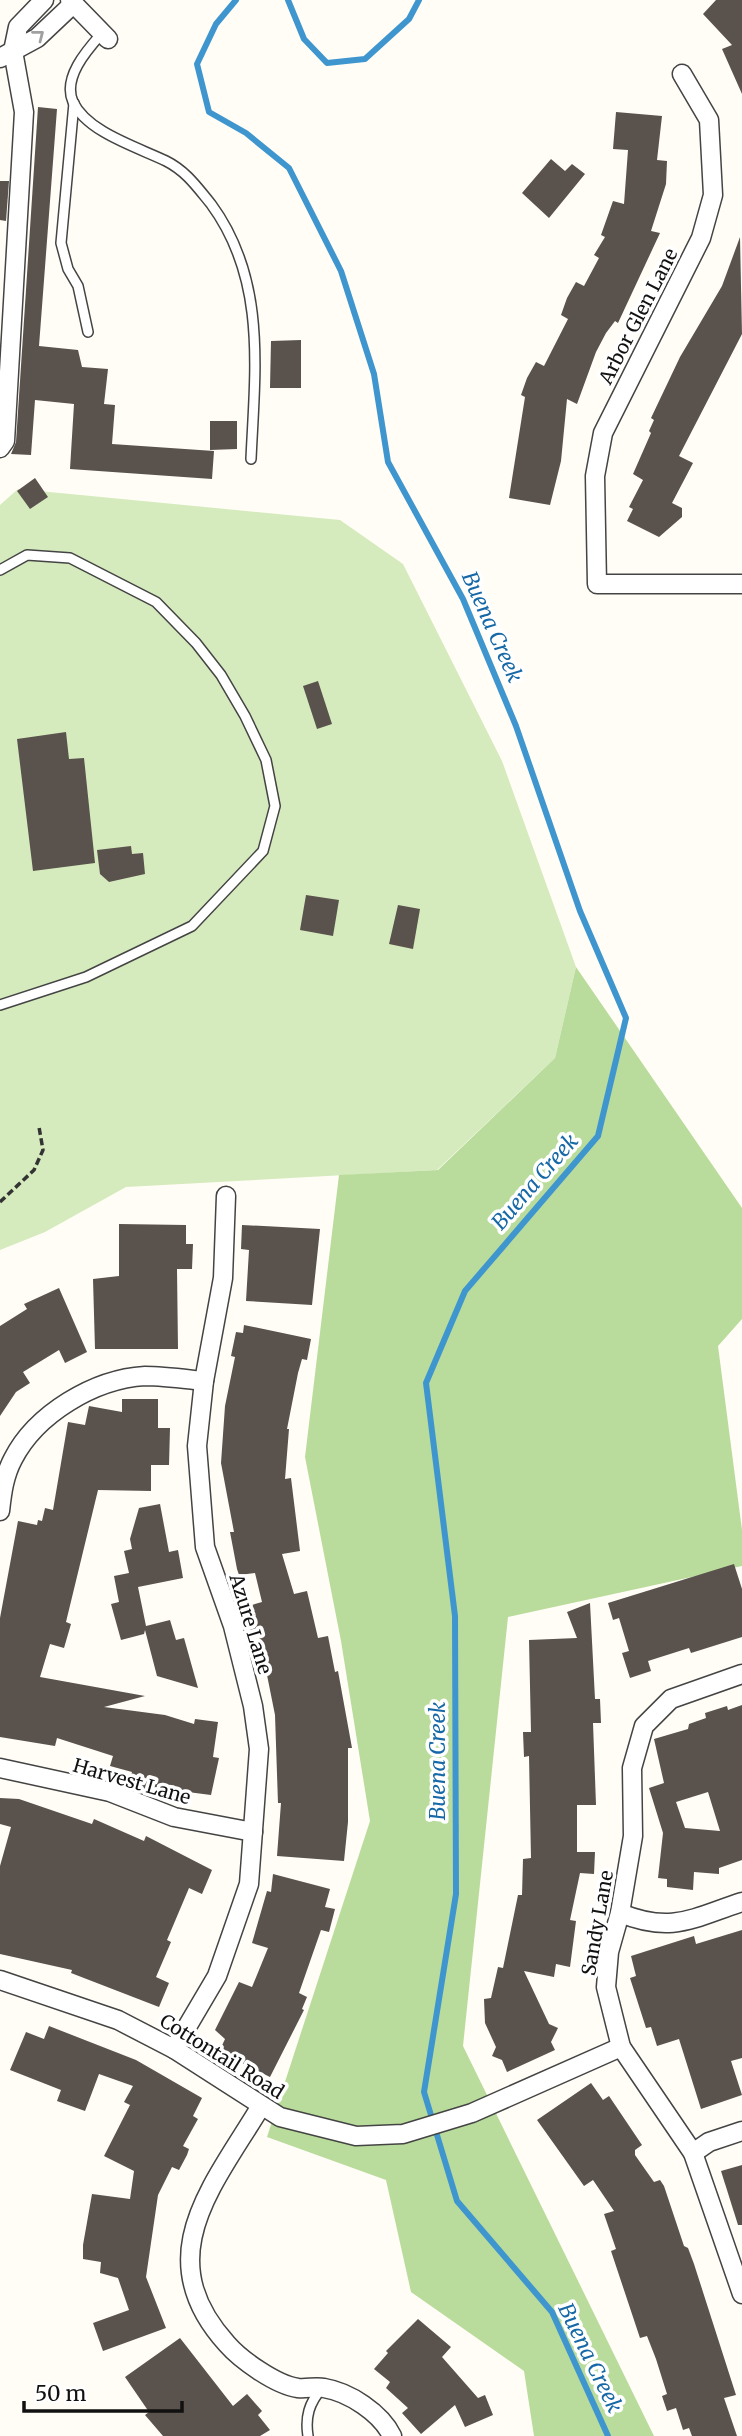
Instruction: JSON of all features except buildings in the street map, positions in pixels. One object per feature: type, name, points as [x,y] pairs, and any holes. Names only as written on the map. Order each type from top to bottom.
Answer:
[{"type":"street","points":[[0,448],[5,441],[24,112],[6,54],[18,27],[44,0]]},
{"type":"street","points":[[6,54],[37,38],[72,2],[106,36]]},
{"type":"street","name":"Arbor Glen Lane","points":[[682,74],[709,120],[713,195],[696,249],[603,433],[595,476],[597,584],[742,584]]},
{"type":"street","name":"Azure Lane","points":[[174,2049],[217,1976],[248,1884],[259,1749],[253,1706],[233,1626],[205,1547],[197,1446],[204,1381],[223,1278],[226,1196]]},
{"type":"street","points":[[0,1511],[4,1480],[13,1458],[46,1418],[80,1392],[143,1376],[204,1381]]},
{"type":"street","name":"Sandy Lane","points":[[742,1674],[671,1699],[644,1727],[632,1768],[632,1836],[621,1913],[609,1952],[606,1987],[621,2047],[692,2153],[742,2294]]},
{"type":"street","name":"Harvest Lane","points":[[0,1768],[110,1792],[174,1817],[253,1832]]},
{"type":"street","points":[[621,1913],[647,1924],[677,1923],[742,1902]]},
{"type":"street","name":"Cottontail Road","points":[[0,1980],[118,2020],[174,2049],[280,2117],[356,2136],[402,2134],[472,2113],[621,2047]]},
{"type":"street","points":[[261,2106],[199,2210],[190,2239],[191,2277],[199,2300],[217,2334],[242,2361],[296,2388],[323,2387],[353,2398],[388,2428],[392,2436]]},
{"type":"street","points":[[692,2153],[709,2141],[742,2131]]},
{"type":"lane","points":[[88,331],[78,286],[68,269],[61,243],[74,103],[70,86],[74,74],[106,36]]},
{"type":"lane","points":[[74,103],[96,126],[181,169],[230,233],[247,272],[254,312],[251,460]]},
{"type":"lane","points":[[0,570],[27,555],[70,558],[156,602],[213,664],[245,716],[266,760],[275,806],[263,851],[192,926],[86,977],[0,1005]]},
{"type":"lane","points":[[307,2436],[306,2421],[313,2399],[323,2387]]},
{"type":"path","points":[[0,1202],[34,1171],[43,1150],[39,1127]]},
{"type":"green space","points":[[18,489],[340,520],[403,564],[502,761],[576,967],[555,1058],[437,1170],[126,1187],[45,1232],[0,1250],[0,505]]},
{"type":"green space","points":[[576,967],[742,1208],[742,1319],[718,1346],[742,1530],[742,1566],[508,1617],[463,2046],[654,2436],[534,2436],[524,2371],[411,2292],[386,2180],[267,2137],[370,1821],[341,1641],[305,1457],[339,1175],[438,1170],[555,1058]]},
{"type":"waterway","name":"Buena Creek","points":[[236,0],[216,24],[197,64],[209,112],[246,133],[289,168],[341,271],[374,374],[388,462],[463,599],[516,726],[580,911],[626,1018],[598,1136],[465,1291],[426,1383],[455,1616],[456,1894],[424,2092],[457,2201],[552,2312],[608,2436]]},
{"type":"waterway","name":"Buena Creek","points":[[288,0],[304,39],[327,63],[365,59],[409,19],[419,0]]}]
